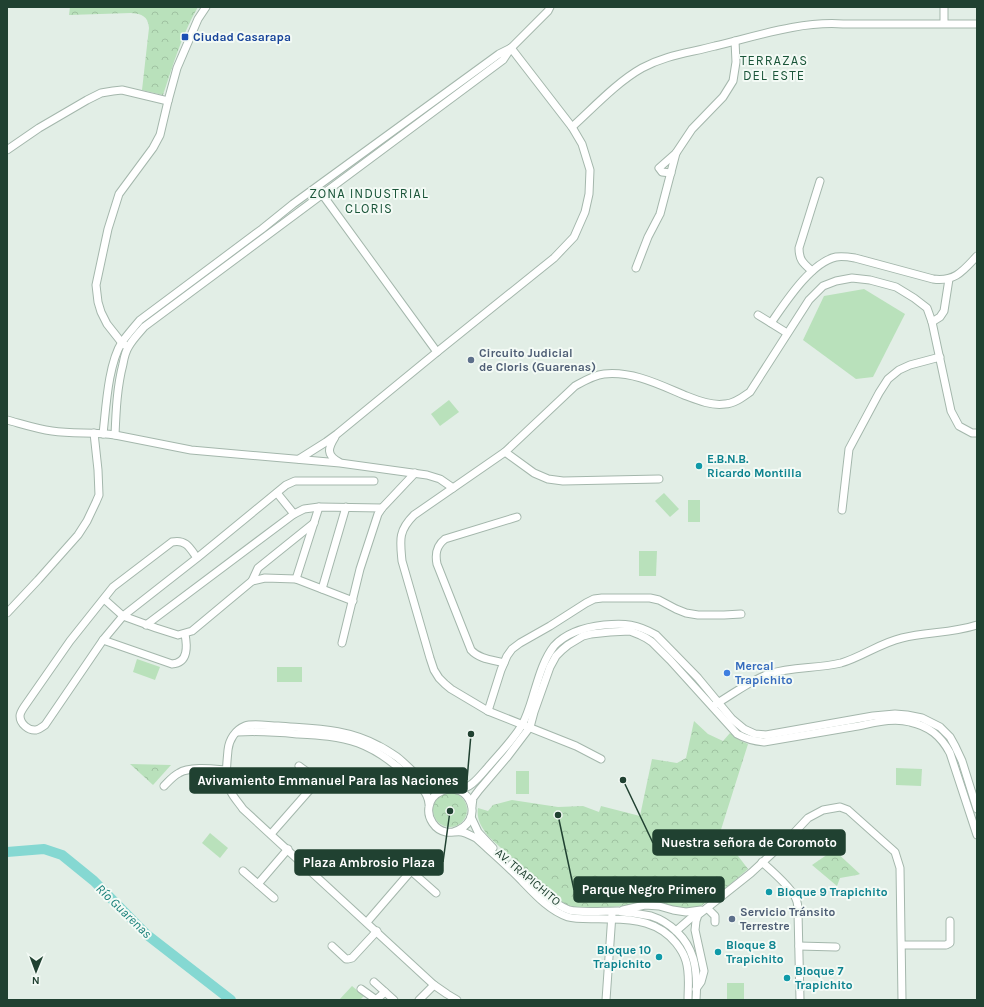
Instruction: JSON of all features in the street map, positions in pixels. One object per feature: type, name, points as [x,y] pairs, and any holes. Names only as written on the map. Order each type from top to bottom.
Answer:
[{"type":"street","points":[[128,347],[122,343],[107,324],[98,302],[96,284],[108,229],[119,194],[153,148],[160,135],[177,68],[198,20],[206,7]]},
{"type":"street","points":[[115,435],[117,394],[125,355],[128,347],[144,327],[503,60],[511,48],[548,11],[550,7]]},
{"type":"street","points":[[944,7],[944,23]]},
{"type":"street","points":[[572,127],[625,79],[641,68],[670,56],[774,31],[806,25],[829,23],[977,24]]},
{"type":"street","points":[[671,173],[662,172],[659,168],[676,153],[692,129],[723,97],[733,82],[736,62],[735,41]]},
{"type":"street","points":[[299,459],[337,434],[554,258],[574,237],[585,212],[589,194],[590,170],[582,144],[572,127],[511,48]]},
{"type":"street","points":[[103,434],[107,398],[114,363],[122,343],[140,320],[293,204],[499,54],[511,48]]},
{"type":"street","points":[[7,150],[39,128],[101,93],[122,90],[168,101]]},
{"type":"street","points":[[636,268],[648,237],[660,214],[676,153]]},
{"type":"street","points":[[812,270],[801,259],[799,255],[799,248],[820,181]]},
{"type":"street","points":[[322,194],[437,352]]},
{"type":"street","points":[[771,323],[790,296],[812,270],[835,257],[842,256],[855,258],[941,280],[950,279],[960,273],[977,256]]},
{"type":"street","points":[[601,759],[576,746],[488,711],[451,689],[439,678],[430,658],[402,561],[402,534],[406,523],[414,515],[505,452],[575,386],[589,378],[602,374],[622,374],[642,378],[697,400],[714,404],[727,404],[743,398],[750,392],[809,300],[823,286],[836,281],[852,278],[870,280],[896,287],[927,308],[932,322],[951,411],[959,426],[977,434]]},
{"type":"street","points":[[932,322],[940,317],[944,311],[950,279]]},
{"type":"street","points":[[758,315],[787,333]]},
{"type":"street","points":[[842,510],[849,449],[879,393],[888,379],[899,370],[910,365],[940,357]]},
{"type":"street","points":[[7,420],[37,429],[115,435],[191,450],[340,462],[416,473],[440,479],[453,488]]},
{"type":"street","points":[[7,613],[78,535],[87,521],[98,495],[98,470],[94,433]]},
{"type":"street","points":[[337,434],[329,449],[333,459],[340,462]]},
{"type":"street","points":[[505,452],[534,473],[548,479],[563,481],[659,480]]},
{"type":"street","points":[[342,643],[360,569],[378,514],[416,473]]},
{"type":"street","points":[[198,558],[186,544],[181,541],[172,542],[113,587],[70,641],[19,714],[22,723],[27,728],[34,730],[45,725],[103,640],[123,616],[198,558],[286,485],[295,481],[374,481]]},
{"type":"street","points":[[277,493],[294,514]]},
{"type":"street","points":[[146,625],[294,514],[304,509],[318,507],[382,508]]},
{"type":"street","points":[[296,579],[318,507]]},
{"type":"street","points":[[322,589],[346,507]]},
{"type":"street","points":[[504,663],[481,657],[473,653],[471,650],[437,564],[436,551],[438,546],[445,540],[518,517]]},
{"type":"street","points":[[104,599],[123,616],[146,625],[178,634],[185,634],[192,631],[252,581],[258,568],[314,523]]},
{"type":"street","points":[[252,581],[265,578],[296,579],[353,601]]},
{"type":"street","points":[[488,711],[501,670],[512,649],[594,599],[650,598],[659,600],[686,613],[712,615],[740,614]]},
{"type":"street","points":[[457,790],[470,786],[510,741],[522,725],[542,670],[554,646],[563,639],[582,629],[600,625],[615,624],[637,626],[656,635],[698,678],[737,734],[754,742],[764,742],[887,721],[908,721],[934,732],[945,744],[950,753],[977,835]]},
{"type":"street","points":[[716,705],[746,685],[768,674],[780,671],[842,663],[881,644],[900,638],[961,629],[977,625]]},
{"type":"street","points":[[453,832],[465,827],[469,822],[473,798],[530,727],[550,667],[556,656],[568,645],[583,636],[616,632],[630,632],[640,635],[652,642],[716,705],[744,729],[755,734],[766,735],[873,716],[895,714],[922,718],[940,727],[950,737],[956,746],[974,786],[977,809]]},
{"type":"street","points":[[103,640],[172,664],[177,664],[183,659],[186,653],[187,646],[185,634]]},
{"type":"street","points":[[438,792],[431,788],[388,751],[362,738],[336,731],[254,725],[245,726],[236,732],[228,747],[226,770],[227,780],[234,798],[243,809],[434,984],[457,1000]]},
{"type":"street","points":[[236,732],[257,731],[321,735],[350,740],[390,760],[426,792],[429,798],[429,816],[435,826],[446,832],[462,832],[476,838],[511,869],[542,901],[569,917],[614,914],[645,905],[659,906],[686,912],[704,909],[715,916],[715,922]]},
{"type":"street","points":[[271,834],[314,785],[315,781],[313,778],[299,766]]},
{"type":"street","points":[[164,786],[182,771],[205,769],[226,770]]},
{"type":"street","points":[[963,790],[974,786]]},
{"type":"street","points":[[429,805],[431,800],[438,792],[451,789],[462,792],[472,806]]},
{"type":"street","points":[[678,929],[751,873],[808,818],[823,810],[840,807],[848,810],[895,852],[900,868],[902,1000]]},
{"type":"street","name":"AV. TRAPICHITO","points":[[471,817],[478,832],[485,840],[554,902],[572,910],[650,916],[678,929],[693,957],[696,973],[696,1000]]},
{"type":"street","points":[[258,884],[288,849]]},
{"type":"street","points":[[401,862],[436,893]]},
{"type":"street","points":[[762,862],[792,891],[796,899],[798,912],[800,1000]]},
{"type":"street","points":[[243,871],[274,898]]},
{"type":"street","points":[[367,922],[411,871]]},
{"type":"street","points":[[695,930],[698,916],[704,909]]},
{"type":"street","points":[[606,1000],[614,914]]},
{"type":"street","points":[[614,914],[651,924],[666,933],[672,939],[683,953],[686,960],[689,978],[688,1000]]},
{"type":"street","points":[[902,945],[946,945],[950,943],[950,922]]},
{"type":"street","name":"AV. TRAPICHITO","points":[[678,929],[685,926],[695,930],[704,971],[701,982],[696,989]]},
{"type":"street","points":[[332,946],[346,959],[352,958],[377,931]]},
{"type":"street","points":[[799,946],[836,947]]},
{"type":"street","points":[[374,982],[394,1000]]},
{"type":"street","points":[[420,1000],[434,984]]},
{"type":"street","points":[[361,989],[375,999],[385,992]]},
{"type":"green space","points":[[70,7],[198,7],[192,17],[174,61],[163,95],[142,90],[149,28],[144,16],[131,13],[69,15]]},
{"type":"green space","points":[[864,289],[905,314],[873,377],[856,379],[803,340],[824,296]]},
{"type":"green space","points":[[449,400],[459,412],[440,426],[431,414]]},
{"type":"green space","points":[[664,493],[679,509],[670,517],[655,501]]},
{"type":"green space","points":[[688,500],[700,500],[700,522],[688,522]]},
{"type":"green space","points":[[639,551],[657,551],[656,576],[639,576]]},
{"type":"green space","points":[[137,659],[160,667],[155,680],[133,672]]},
{"type":"green space","points":[[277,667],[302,667],[302,682],[277,682]]},
{"type":"green space","points":[[694,721],[708,734],[723,741],[730,733],[748,744],[719,836],[732,848],[748,869],[722,891],[692,911],[639,904],[592,909],[571,907],[561,903],[488,836],[480,823],[478,808],[488,811],[493,805],[512,800],[558,807],[583,806],[599,812],[601,806],[640,816],[652,759],[677,763],[686,758]]},
{"type":"green space","points":[[130,764],[171,765],[153,785]]},
{"type":"green space","points":[[896,768],[922,769],[921,786],[896,785]]},
{"type":"green space","points":[[516,771],[529,771],[529,794],[516,794]]},
{"type":"green space","points":[[447,793],[453,793],[462,798],[466,804],[466,816],[462,822],[453,827],[447,827],[438,822],[433,813],[433,807],[438,798]]},
{"type":"green space","points":[[210,833],[228,848],[220,858],[202,843]]},
{"type":"green space","points":[[834,850],[860,874],[840,878],[837,886],[812,865]]},
{"type":"green space","points":[[715,873],[721,888],[697,898],[691,882]]},
{"type":"green space","points":[[727,983],[744,983],[744,1000],[727,1000]]},
{"type":"green space","points":[[352,986],[364,996],[360,1000],[339,1000]]},
{"type":"waterway","name":"Río Guarenas","points":[[7,852],[44,849],[62,855],[94,881],[146,934],[231,1000]]},
{"type":"place","name":"Ciudad Casarapa","points":[[185,37]]},
{"type":"place","name":"Circuito Judicial de Cloris (Guarenas)","points":[[471,360]]},
{"type":"place","name":"E.B.N.B. Ricardo Montilla","points":[[699,466]]},
{"type":"place","name":"Mercal Trapichito","points":[[727,673]]},
{"type":"place","name":"Avivamiento Emmanuel Para las Naciones","points":[[471,734]]},
{"type":"place","name":"Nuestra señora de Coromoto","points":[[623,780]]},
{"type":"place","name":"Plaza Ambrosio Plaza","points":[[450,811]]},
{"type":"place","name":"Parque Negro Primero","points":[[558,815]]},
{"type":"place","name":"Bloque 9 Trapichito","points":[[769,892]]},
{"type":"place","name":"Servicio Tránsito Terrestre","points":[[732,919]]},
{"type":"place","name":"Bloque 8 Trapichito","points":[[718,952]]},
{"type":"place","name":"Bloque 10 Trapichito","points":[[659,957]]},
{"type":"place","name":"Bloque 7 Trapichito","points":[[787,978]]},
{"type":"district","name":"TERRAZAS DEL ESTE","points":[[774,68]]},
{"type":"district","name":"ZONA INDUSTRIAL CLORIS","points":[[369,200]]}]
